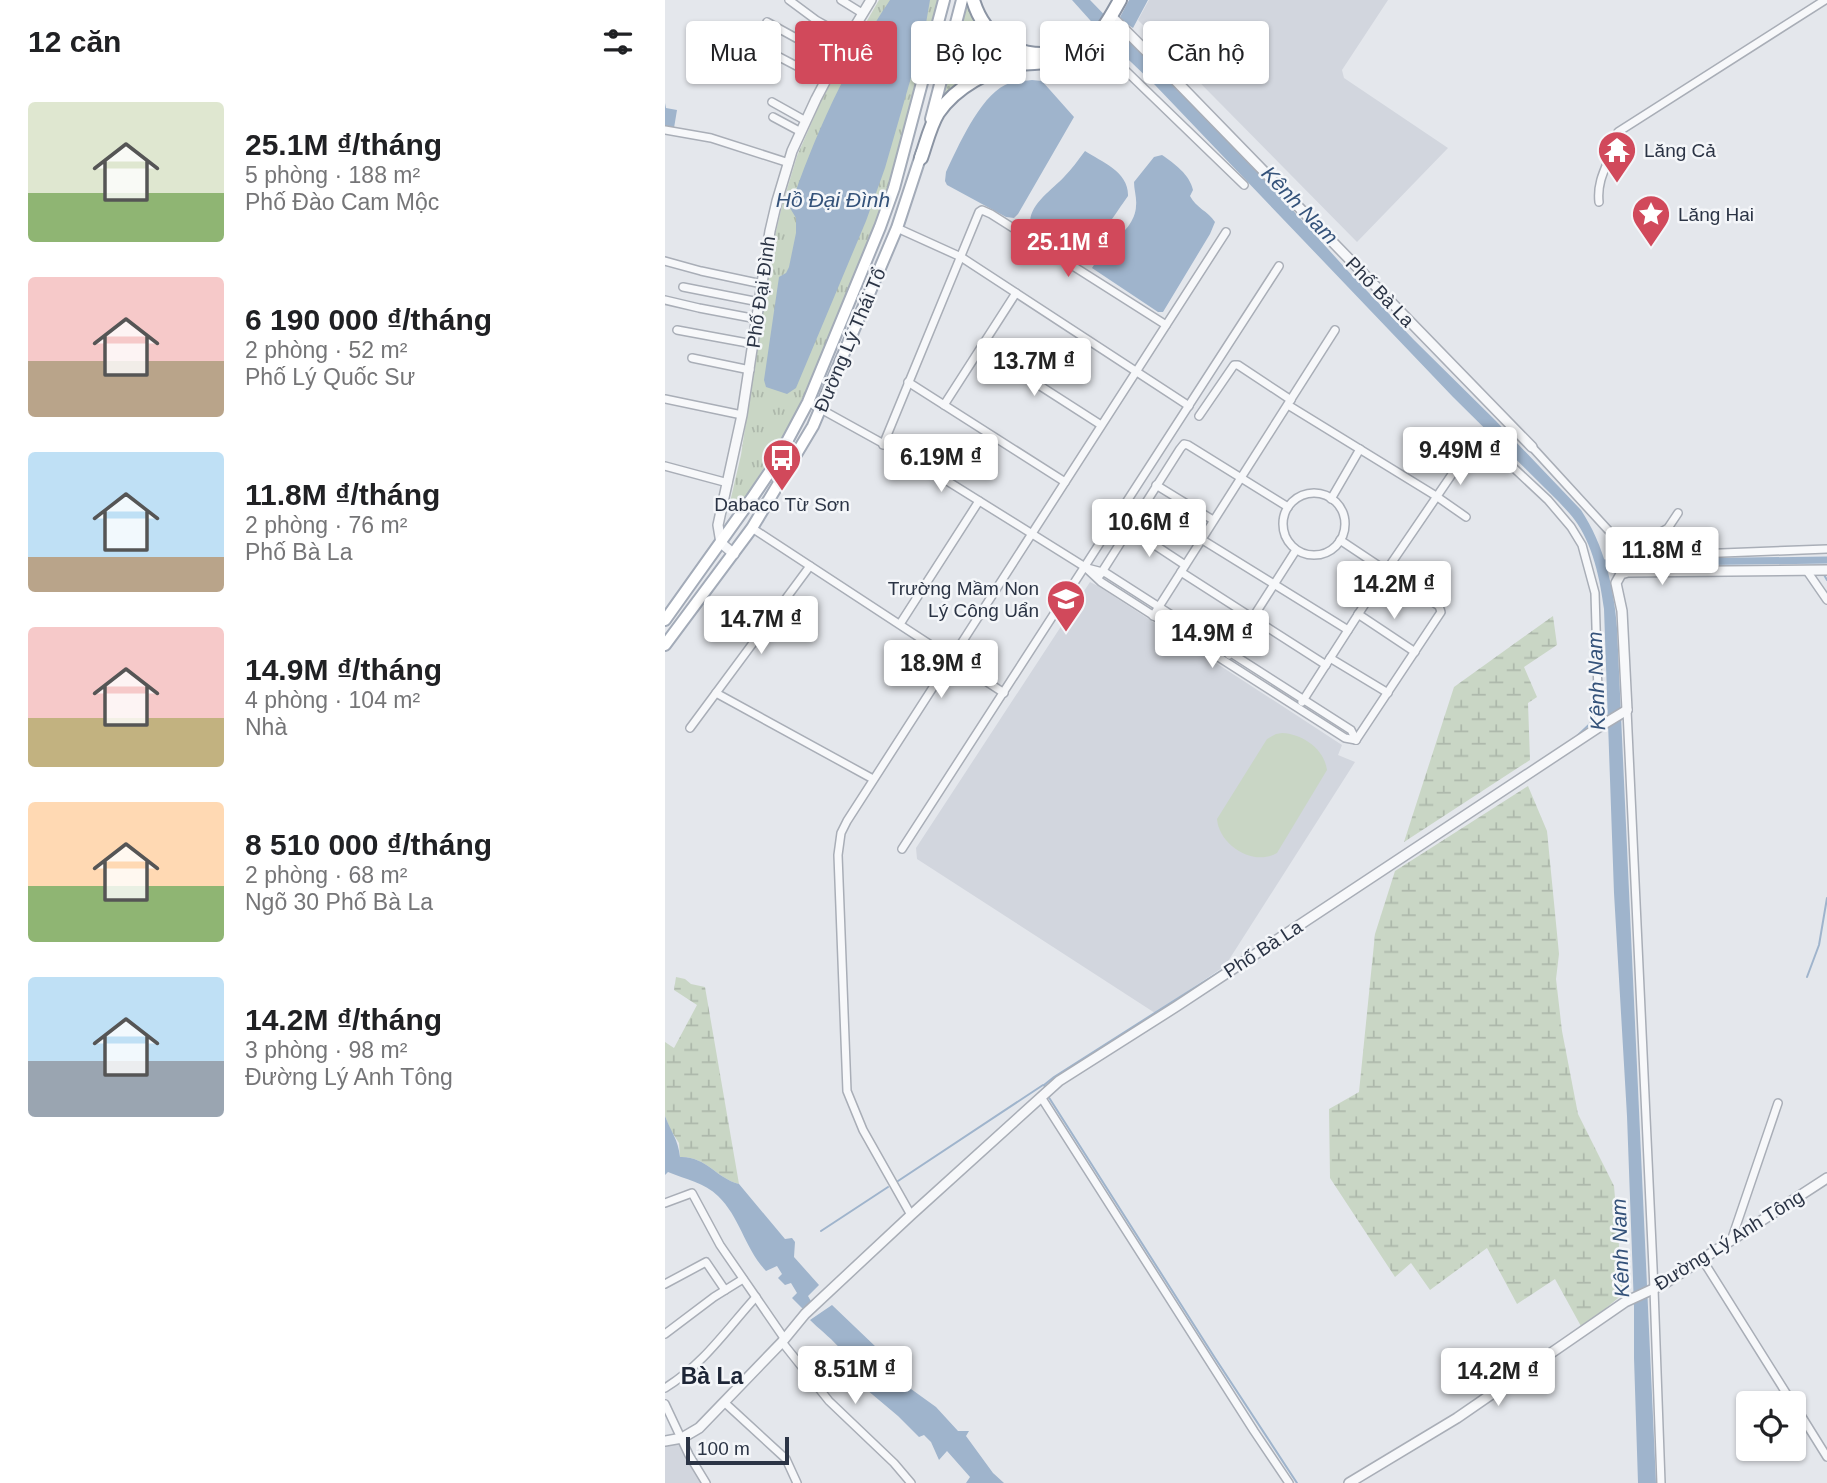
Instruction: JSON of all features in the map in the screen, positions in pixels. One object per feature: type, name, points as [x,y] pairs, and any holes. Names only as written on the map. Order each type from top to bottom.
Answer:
[{"type":"highway","points":[[973,0],[988,30],[1002,42],[1023,51],[1040,54]]},
{"type":"highway","points":[[1103,21],[1113,6]]},
{"type":"highway","points":[[1026,61],[1035,63]]},
{"type":"highway","points":[[921,158],[938,113],[960,91],[974,80],[988,74],[1008,67],[1040,62]]},
{"type":"main road","name":"Đường Lý Thái Tổ","points":[[665,620],[775,464],[808,402],[885,215],[944,0]]},
{"type":"main road","name":"Đường Lý Thái Tổ","points":[[957,21],[962,0]]},
{"type":"main road","name":"Đường Lý Thái Tổ","points":[[665,645],[752,528],[790,467],[821,409],[897,228],[921,158],[940,84]]},
{"type":"street","points":[[789,0],[818,21]]},
{"type":"street","points":[[841,0],[862,13]]},
{"type":"street","points":[[1599,202],[1599,180],[1616,145],[1618,132],[1825,0]]},
{"type":"street","name":"Phố Đại Đình","points":[[858,21],[869,1]]},
{"type":"street","name":"Phố Bà La","points":[[1113,6],[1532,447]]},
{"type":"street","points":[[1129,72],[1244,185]]},
{"type":"street","name":"Phố Đại Đình","points":[[720,543],[718,525],[743,415],[773,214],[801,132],[824,84]]},
{"type":"street","points":[[772,102],[806,121]]},
{"type":"street","points":[[773,117],[801,132]]},
{"type":"street","points":[[665,130],[711,138],[789,163]]},
{"type":"street","points":[[883,445],[982,210],[1166,325]]},
{"type":"street","points":[[897,228],[961,257],[1189,406]]},
{"type":"street","points":[[911,1215],[859,1123],[847,1091],[838,855],[841,834],[846,821],[1226,232]]},
{"type":"street","points":[[665,261],[762,284]]},
{"type":"street","points":[[902,849],[1279,266]]},
{"type":"street","points":[[683,287],[759,302]]},
{"type":"street","points":[[944,405],[1016,293]]},
{"type":"street","points":[[665,300],[757,319]]},
{"type":"street","points":[[677,330],[753,344]]},
{"type":"street","points":[[1153,616],[1335,330]]},
{"type":"street","points":[[981,348],[1101,425]]},
{"type":"street","points":[[692,358],[750,370]]},
{"type":"street","points":[[1199,416],[1234,365],[1238,365],[1289,403],[1466,517]]},
{"type":"street","points":[[908,382],[1065,482]]},
{"type":"street","points":[[665,399],[743,415]]},
{"type":"street","points":[[808,402],[920,464],[1085,567],[1159,607],[1351,730],[1356,740]]},
{"type":"street","points":[[1486,442],[1548,500],[1583,545],[1595,593],[1599,727]]},
{"type":"street","points":[[1100,575],[1184,444],[1288,507]]},
{"type":"street","points":[[1532,447],[1611,533],[1632,552],[1644,556],[1827,549]]},
{"type":"street","points":[[1331,499],[1360,449]]},
{"type":"street","points":[[1298,708],[1461,461]]},
{"type":"street","points":[[665,466],[728,483]]},
{"type":"street","points":[[1156,485],[1213,520]]},
{"type":"street","points":[[1310,494],[1331,499],[1340,508],[1343,516],[1344,525],[1340,540],[1333,548],[1317,555],[1296,550],[1287,541],[1284,533],[1283,524],[1288,507],[1294,500],[1310,494]]},
{"type":"street","points":[[899,624],[979,501]]},
{"type":"street","points":[[1611,533],[1659,533],[1668,528],[1678,513]]},
{"type":"street","points":[[752,528],[1004,693]]},
{"type":"street","points":[[1129,528],[1252,618],[1388,693]]},
{"type":"street","points":[[1201,539],[1348,630]]},
{"type":"street","points":[[1340,540],[1439,606],[1441,612],[1356,740]]},
{"type":"street","points":[[720,543],[734,554]]},
{"type":"street","points":[[1225,661],[1296,550]]},
{"type":"street","points":[[690,728],[810,566]]},
{"type":"street","points":[[1661,1483],[1627,710],[1622,611],[1616,583],[1621,574],[1628,572],[1826,570]]},
{"type":"street","points":[[1811,571],[1827,600]]},
{"type":"street","points":[[1100,575],[1153,616],[1345,738],[1356,740]]},
{"type":"street","points":[[1358,614],[1415,652]]},
{"type":"street","points":[[716,693],[873,779]]},
{"type":"street","name":"Phố Bà La","points":[[665,1441],[681,1438],[699,1428],[805,1314],[1059,1081],[1627,710]]},
{"type":"street","points":[[1041,1097],[1289,1483]]},
{"type":"street","points":[[1732,1238],[1778,1103]]},
{"type":"street","name":"Đường Lý Anh Tông","points":[[1349,1483],[1457,1418],[1625,1302],[1664,1284],[1827,1178]]},
{"type":"street","points":[[665,1203],[692,1192],[720,1245],[783,1340],[829,1401],[894,1463],[908,1480],[897,1483]]},
{"type":"street","points":[[1702,1259],[1785,1391]]},
{"type":"street","points":[[665,1284],[706,1262],[725,1290]]},
{"type":"street","points":[[665,1335],[743,1279]]},
{"type":"street","points":[[665,1388],[703,1358],[756,1297]]},
{"type":"street","points":[[698,1310],[704,1320]]},
{"type":"street","points":[[724,1402],[786,1459],[797,1483]]},
{"type":"street","points":[[665,1404],[706,1483]]},
{"type":"street","points":[[1806,1424],[1827,1457]]},
{"type":"shaded area","points":[[1149,0],[1388,0],[1342,70],[1344,78],[1448,148],[1357,242],[1201,84],[1269,84],[1269,21],[1143,21],[1143,25],[1138,20]]},
{"type":"shaded area","points":[[1090,582],[1342,745],[1338,755],[1355,762],[1225,966],[1155,1013],[917,859],[916,848]]},
{"type":"shaded area","points":[[680,1440],[703,1483],[665,1483],[665,1444]]},
{"type":"green space","name":"Hồ Đại Đình","points":[[879,0],[939,0],[933,21],[911,21],[911,84],[917,84],[890,187],[875,228],[797,411],[743,501],[737,506],[730,502],[741,455],[766,274],[797,156],[831,84],[897,84],[897,21],[867,21]]},
{"type":"green space","points":[[966,0],[969,0],[988,21],[961,21]]},
{"type":"green space","points":[[944,84],[976,84],[938,108]]},
{"type":"green space","points":[[1553,616],[1557,645],[1524,667],[1537,697],[1528,703],[1530,760],[1404,842],[1454,687]]},
{"type":"green space","points":[[1282,733],[1297,736],[1311,744],[1322,756],[1327,770],[1277,853],[1268,857],[1248,855],[1231,845],[1224,837],[1217,819],[1267,739]]},
{"type":"green space","points":[[1528,786],[1547,831],[1559,954],[1556,979],[1562,1031],[1578,1114],[1614,1186],[1623,1294],[1582,1328],[1555,1279],[1517,1304],[1487,1248],[1430,1290],[1411,1263],[1395,1277],[1330,1178],[1329,1109],[1359,1092],[1375,934],[1395,871]]},
{"type":"green space","points":[[676,977],[705,987],[739,1184],[697,1160],[680,1157],[679,1143],[665,1116],[665,1042],[674,1048],[697,1005],[674,990]]},
{"type":"water","name":"Hồ Đại Đình","points":[[890,0],[930,0],[926,21],[911,21],[911,78],[885,168],[866,221],[796,388],[787,394],[766,387],[764,380],[779,277],[786,273],[789,267],[796,233],[796,218],[790,208],[810,154],[842,84],[897,84],[897,21],[876,21]]},
{"type":"water","name":"Kênh Nam","points":[[1072,0],[1090,0],[1110,21],[1091,21]]},
{"type":"water","points":[[1129,0],[1148,0],[1133,28],[1129,25],[1129,21],[1119,19]]},
{"type":"water","name":"Kênh Nam","points":[[1129,40],[1143,55],[1143,74],[1129,60]]},
{"type":"water","points":[[1026,81],[1040,81],[1040,84],[1045,84],[1074,117],[1014,218],[1006,217],[947,185],[945,181],[946,172],[978,112],[995,91],[1008,84],[1026,84]]},
{"type":"water","name":"Kênh Nam","points":[[1171,84],[1414,340],[1495,420],[1581,510],[1602,552],[1617,628],[1656,1483],[1638,1483],[1627,1116],[1614,893],[1604,609],[1591,551],[1581,529],[1559,502],[1453,397],[1155,85]]},
{"type":"water","points":[[665,103],[666,108],[677,110],[674,128],[665,126]]},
{"type":"water","points":[[1085,151],[1119,174],[1124,180],[1128,196],[1098,239],[1077,260],[1039,238],[1031,226],[1031,218],[1038,202],[1067,174]]},
{"type":"water","points":[[1162,155],[1185,174],[1193,190],[1190,196],[1215,222],[1163,312],[1158,312],[1092,268],[1110,240],[1120,235],[1131,222],[1136,206],[1134,182],[1154,157]]},
{"type":"water","points":[[665,1116],[680,1157],[697,1160],[739,1184],[785,1239],[792,1238],[795,1242],[794,1257],[819,1285],[808,1296],[812,1303],[803,1309],[792,1298],[797,1293],[791,1283],[785,1285],[778,1278],[782,1274],[777,1266],[766,1271],[753,1253],[732,1213],[718,1196],[695,1182],[668,1172],[665,1175]]},
{"type":"water","points":[[832,1305],[877,1348],[897,1363],[911,1389],[936,1407],[958,1431],[969,1431],[966,1436],[993,1473],[1004,1483],[966,1483],[970,1477],[947,1451],[939,1460],[931,1442],[924,1435],[919,1437],[854,1379],[853,1370],[845,1354],[810,1320]]},
{"type":"waterway","points":[[1600,563],[1827,560]]},
{"type":"waterway","points":[[1823,573],[1827,580]]},
{"type":"waterway","points":[[1577,736],[1594,720]]},
{"type":"waterway","points":[[1807,977],[1819,945],[1827,898]]},
{"type":"waterway","points":[[1046,1089],[1044,1085],[1054,1077],[1268,941]]},
{"type":"waterway","points":[[898,1181],[1043,1085]]},
{"type":"waterway","points":[[1048,1096],[1297,1483]]},
{"type":"waterway","points":[[821,1231],[888,1187]]},
{"type":"place","name":"Lăng Cả","points":[[1617,184]]},
{"type":"place","name":"Lăng Hai","points":[[1651,248]]},
{"type":"place","name":"Dabaco Từ Sơn","points":[[782,492]]},
{"type":"place","name":"Trường Mầm Non Lý Công Uẩn","points":[[1066,633]]},
{"type":"district","name":"Bà La","points":[[712,1376]]}]
